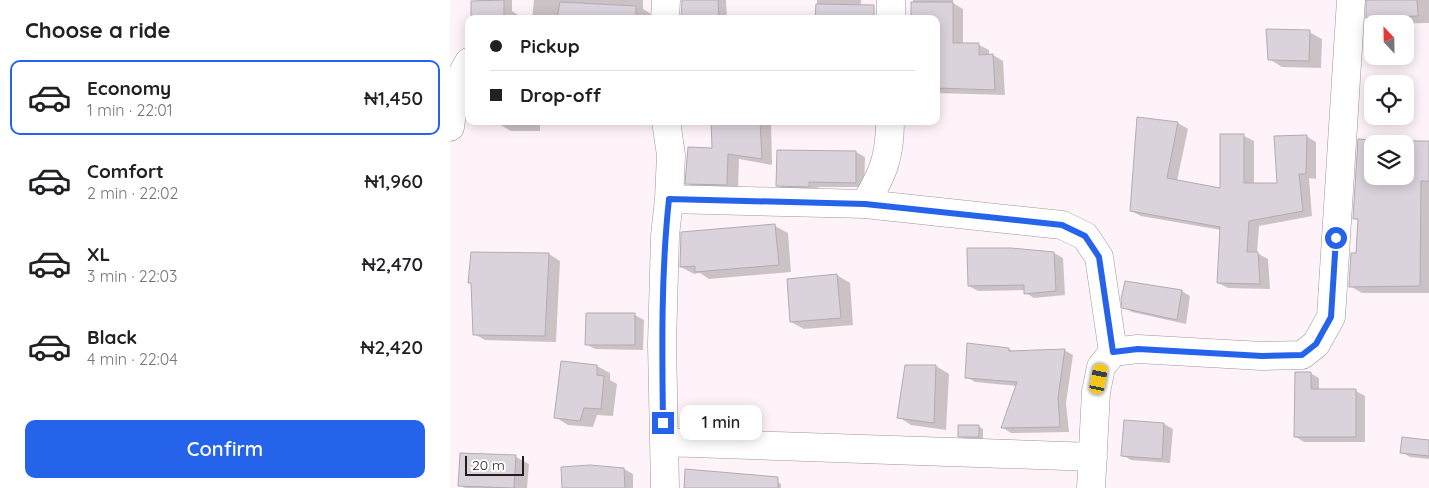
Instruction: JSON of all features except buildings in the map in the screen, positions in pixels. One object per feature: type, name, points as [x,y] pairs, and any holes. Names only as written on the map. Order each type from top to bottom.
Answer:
[{"type":"street","points":[[891,0],[891,15]]},
{"type":"street","points":[[1091,488],[1096,392],[1101,367],[1113,352],[1138,349],[1262,356],[1302,355],[1316,344],[1331,317],[1351,0]]},
{"type":"street","points":[[450,128],[454,101],[465,69]]},
{"type":"street","points":[[665,488],[662,344],[665,236],[671,155],[667,125]]},
{"type":"street","points":[[865,204],[884,170],[890,141],[890,125]]},
{"type":"street","points":[[669,199],[865,204],[1062,225],[1085,236],[1099,257],[1113,352]]},
{"type":"street","points":[[664,442],[1092,457]]},
{"type":"route","points":[[663,423],[662,344],[665,236],[669,199],[865,204],[1062,225],[1085,236],[1099,257],[1113,352],[1138,349],[1262,356],[1302,355],[1316,344],[1331,317],[1336,238]]}]
